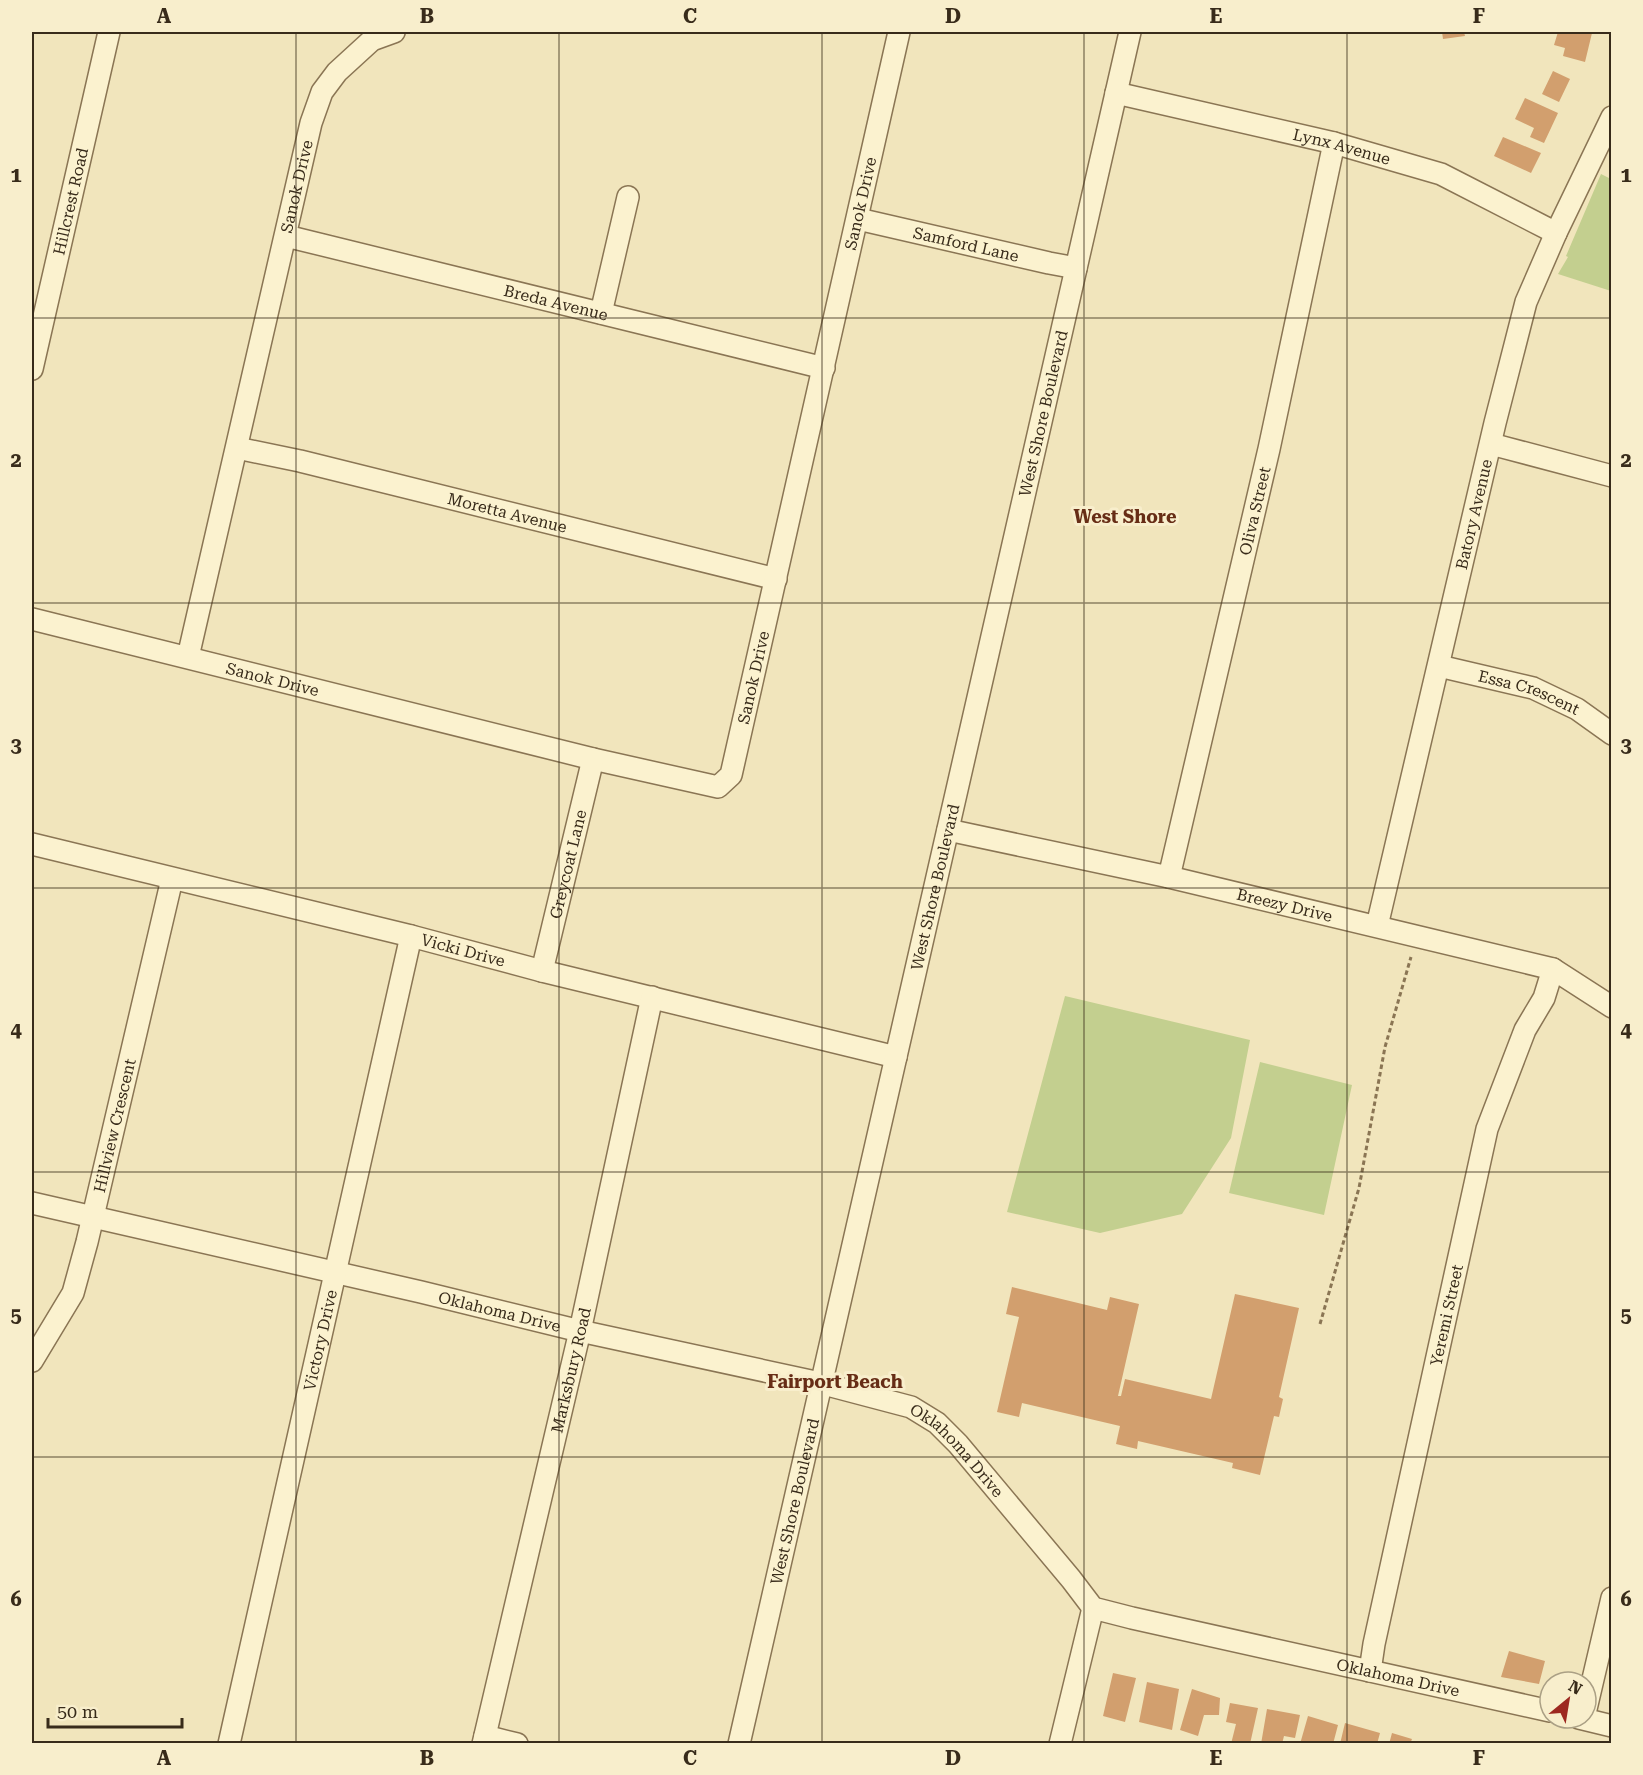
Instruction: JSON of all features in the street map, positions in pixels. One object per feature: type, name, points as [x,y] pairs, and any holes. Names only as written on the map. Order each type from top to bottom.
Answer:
[{"type":"street","name":"Hillcrest Road","points":[[32,369],[109,32]]},
{"type":"street","name":"Sanok Drive","points":[[188,657],[310,123],[322,92],[337,72],[372,40],[394,32]]},
{"type":"street","name":"Sanok Drive","points":[[32,619],[593,759],[718,787],[731,775],[899,32]]},
{"type":"street","name":"West Shore Boulevard","points":[[739,1743],[1130,32]]},
{"type":"street","name":"Lynx Avenue","points":[[1116,93],[1334,143],[1441,174],[1556,233]]},
{"type":"street","name":"Batory Avenue","points":[[1377,926],[1526,302],[1611,117]]},
{"type":"street","name":"Oliva Street","points":[[1169,877],[1269,449],[1334,143]]},
{"type":"street","points":[[601,313],[628,197]]},
{"type":"street","name":"Samford Lane","points":[[858,219],[1076,268]]},
{"type":"street","name":"Breda Avenue","points":[[286,236],[824,368]]},
{"type":"street","points":[[1491,444],[1611,476]]},
{"type":"street","name":"Moretta Avenue","points":[[237,448],[300,461],[776,579]]},
{"type":"street","name":"Essa Crescent","points":[[1439,666],[1533,688],[1577,709],[1611,734]]},
{"type":"street","name":"Greycoat Lane","points":[[542,971],[593,759]]},
{"type":"street","name":"Breezy Drive","points":[[948,830],[1169,877],[1553,969],[1611,1007]]},
{"type":"street","name":"Vicki Drive","points":[[32,844],[896,1057]]},
{"type":"street","name":"Hillview Crescent","points":[[32,1361],[73,1293],[172,879]]},
{"type":"street","name":"Victory Drive","points":[[229,1743],[411,936]]},
{"type":"street","name":"Yeremi Street","points":[[1370,1671],[1487,1129],[1526,1030],[1544,998],[1553,969]]},
{"type":"street","name":"Marksbury Road","points":[[484,1740],[580,1331],[652,997]]},
{"type":"street","name":"Oklahoma Drive","points":[[32,1203],[580,1331],[820,1383],[911,1407],[937,1423],[958,1444],[1093,1608],[1538,1709]]},
{"type":"street","points":[[1594,1670],[1611,1598]]},
{"type":"street","points":[[1060,1743],[1093,1608]]},
{"type":"street","points":[[484,1740],[517,1743]]},
{"type":"path","points":[[1320,1324],[1359,1188],[1385,1047],[1411,957]]},
{"type":"green space","points":[[1601,174],[1611,179],[1611,291],[1558,274],[1568,257],[1566,256]]},
{"type":"green space","points":[[1065,996],[1250,1040],[1231,1138],[1182,1214],[1100,1233],[1007,1212]]},
{"type":"green space","points":[[1260,1062],[1352,1085],[1324,1215],[1229,1193]]},
{"type":"building","points":[[1442,32],[1464,32],[1465,36],[1443,39]]},
{"type":"building","points":[[1558,32],[1592,33],[1585,62],[1563,56],[1565,48],[1554,45]]},
{"type":"building","points":[[1553,71],[1570,79],[1559,102],[1542,94]]},
{"type":"building","points":[[1525,98],[1558,113],[1544,143],[1530,137],[1534,128],[1515,119]]},
{"type":"building","points":[[1503,137],[1541,153],[1531,173],[1494,156]]},
{"type":"building","points":[[1012,1287],[1107,1310],[1110,1297],[1139,1304],[1118,1396],[1121,1396],[1125,1379],[1211,1399],[1235,1294],[1299,1308],[1279,1397],[1283,1399],[1279,1417],[1274,1416],[1260,1475],[1232,1468],[1233,1463],[1138,1441],[1137,1449],[1116,1444],[1120,1426],[1022,1403],[1019,1417],[997,1412],[1019,1317],[1006,1314]]},
{"type":"building","points":[[1509,1651],[1545,1661],[1543,1670],[1538,1670],[1538,1684],[1501,1677]]},
{"type":"building","points":[[1113,1673],[1136,1678],[1125,1722],[1103,1716]]},
{"type":"building","points":[[1147,1682],[1179,1689],[1172,1730],[1139,1722]]},
{"type":"building","points":[[1192,1689],[1220,1698],[1219,1715],[1204,1715],[1198,1736],[1180,1730]]},
{"type":"building","points":[[1230,1703],[1258,1708],[1250,1744],[1231,1744],[1236,1724],[1226,1722]]},
{"type":"building","points":[[1267,1709],[1300,1715],[1295,1738],[1284,1736],[1282,1744],[1261,1744]]},
{"type":"building","points":[[1308,1716],[1338,1725],[1333,1744],[1300,1744]]},
{"type":"building","points":[[1345,1723],[1380,1733],[1377,1744],[1340,1744]]},
{"type":"building","points":[[1392,1733],[1412,1739],[1410,1744],[1389,1744]]},
{"type":"district","name":"West Shore","points":[[1125,517]]},
{"type":"district","name":"Fairport Beach","points":[[835,1382]]}]
